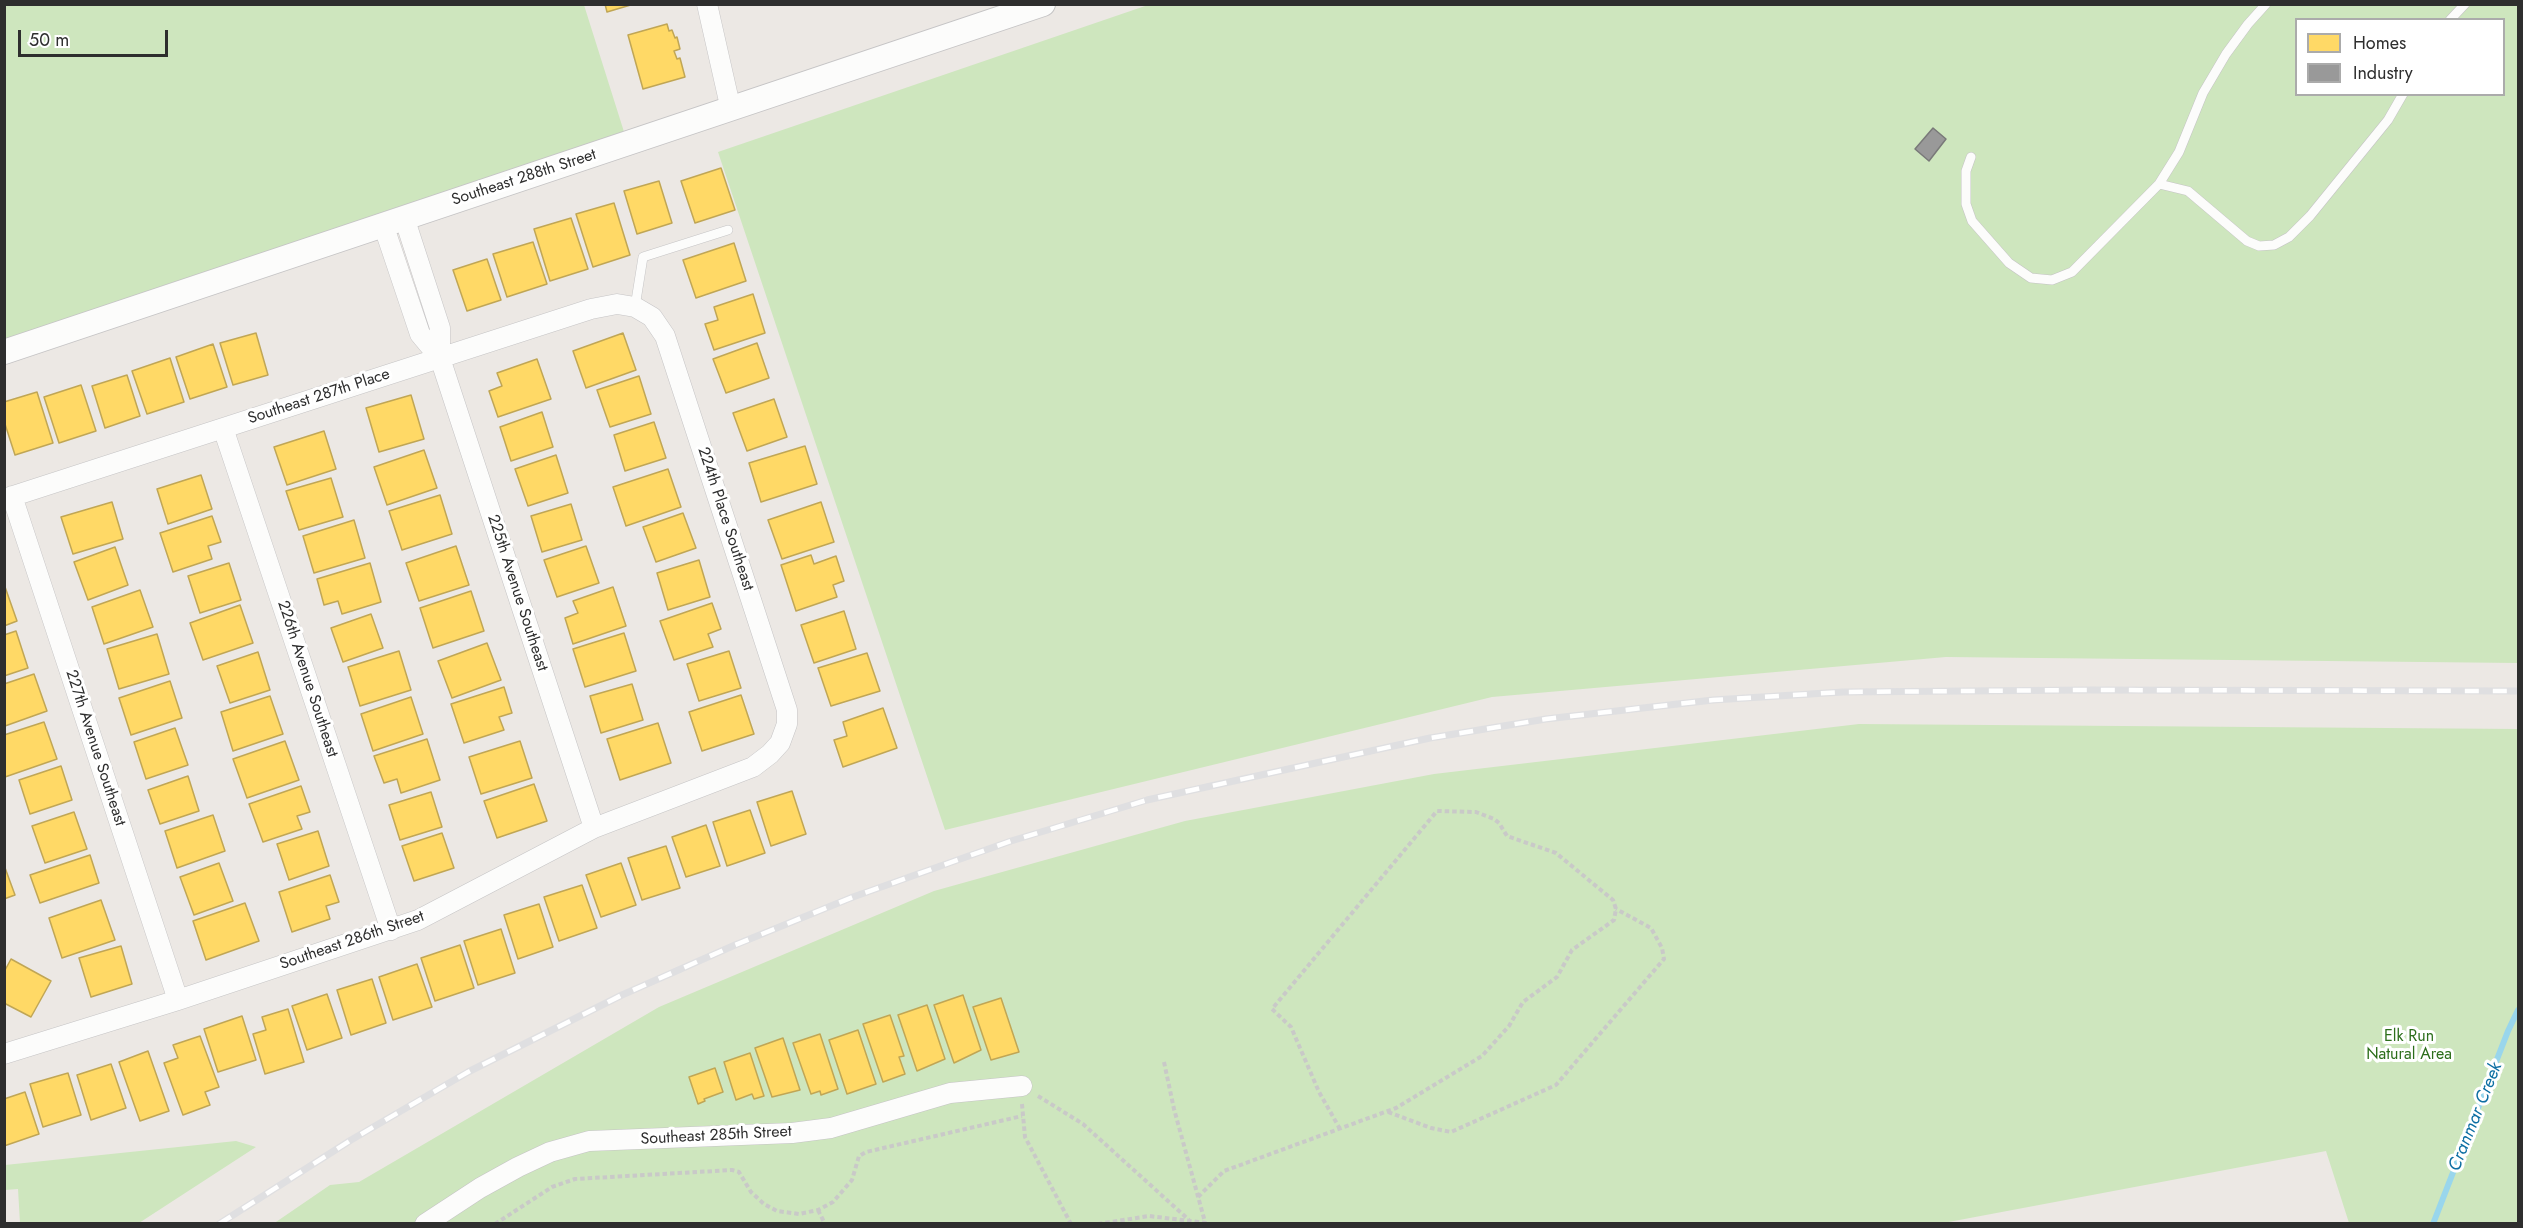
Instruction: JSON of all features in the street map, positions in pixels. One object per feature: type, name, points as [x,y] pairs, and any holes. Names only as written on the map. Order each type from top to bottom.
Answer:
[{"type":"street","points":[[707,4],[731,110]]},
{"type":"street","name":"Southeast 288th Street","points":[[4,352],[1043,4]]},
{"type":"street","name":"225th Avenue Southeast","points":[[394,221],[440,328],[440,358],[594,828]]},
{"type":"street","name":"Southeast 287th Place","points":[[8,497],[591,309],[617,304],[635,307]]},
{"type":"street","name":"224th Place Southeast","points":[[635,307],[652,316],[665,336],[787,710],[787,724],[780,743]]},
{"type":"street","name":"226th Avenue Southeast","points":[[223,428],[391,930]]},
{"type":"street","name":"227th Avenue Southeast","points":[[8,497],[177,1000]]},
{"type":"street","name":"Southeast 286th Street","points":[[4,1054],[177,1000],[418,920],[594,828],[753,766],[770,754],[780,743]]},
{"type":"street","name":"Southeast 285th Street","points":[[425,1224],[480,1188],[518,1167],[550,1152],[590,1141],[792,1133],[831,1128],[950,1093],[1022,1086]]},
{"type":"lane","points":[[1971,157],[1966,171],[1966,204],[1972,221],[2009,263],[2031,278],[2052,280],[2072,272],[2159,184],[2179,152],[2203,93],[2226,54],[2266,4]]},
{"type":"lane","points":[[2452,18],[2465,4]]},
{"type":"lane","points":[[2159,184],[2188,191],[2247,241],[2259,246],[2274,245],[2289,237],[2310,216],[2388,120],[2402,96]]},
{"type":"lane","points":[[635,307],[643,257],[728,230]]},
{"type":"path","points":[[1198,1197],[1224,1172],[1387,1112],[1432,1088],[1454,1071],[1482,1056],[1509,1026],[1523,1002],[1557,976],[1572,950],[1614,920],[1616,909],[1613,900],[1556,853],[1507,836],[1499,823],[1476,812],[1437,811],[1272,1009],[1291,1027],[1319,1092],[1340,1129]]},
{"type":"path","points":[[1387,1112],[1431,1128],[1451,1132],[1556,1085],[1664,959],[1662,948],[1651,928],[1616,909]]},
{"type":"path","points":[[1098,1224],[1149,1216],[1206,1223],[1174,1110],[1164,1062]]},
{"type":"path","points":[[1022,1086],[1025,1137],[1071,1224]]},
{"type":"path","points":[[1022,1086],[1083,1124],[1189,1220]]},
{"type":"path","points":[[495,1224],[552,1187],[575,1179],[732,1170],[739,1172],[751,1192],[777,1211],[799,1214],[818,1210],[833,1202],[852,1180],[859,1156],[866,1152],[1022,1116]]},
{"type":"path","points":[[818,1210],[825,1224]]},
{"type":"green space","points":[[4,5],[584,5],[625,135],[5,342]]},
{"type":"green space","points":[[1148,5],[2518,5],[2518,663],[1946,657],[1492,697],[945,830],[718,152]]},
{"type":"green space","name":"Elk Run Natural Area","points":[[1859,724],[2518,729],[2518,1223],[2349,1223],[2326,1151],[1938,1224],[273,1224],[330,1185],[359,1182],[659,1007],[934,891],[1185,821],[1434,774]]},
{"type":"green space","points":[[236,1141],[256,1147],[139,1223],[20,1223],[18,1189],[5,1190],[5,1165]]},
{"type":"building: Homes","points":[[605,4],[634,4],[607,12]]},
{"type":"building: Homes","points":[[667,24],[669,31],[672,30],[675,38],[677,37],[680,49],[674,51],[677,59],[680,58],[685,77],[643,89],[628,35]]},
{"type":"building: Homes","points":[[721,168],[735,210],[695,223],[681,181]]},
{"type":"building: Homes","points":[[659,181],[672,223],[637,234],[624,191]]},
{"type":"building: Homes","points":[[614,203],[630,255],[593,267],[576,214]]},
{"type":"building: Homes","points":[[571,218],[588,269],[550,281],[534,229]]},
{"type":"building: Homes","points":[[533,242],[547,284],[507,297],[493,254]]},
{"type":"building: Homes","points":[[734,243],[746,281],[696,298],[683,260]]},
{"type":"building: Homes","points":[[487,259],[501,300],[467,311],[453,270]]},
{"type":"building: Homes","points":[[753,294],[765,333],[714,350],[705,324],[718,320],[714,307]]},
{"type":"building: Homes","points":[[256,333],[268,375],[233,385],[220,343]]},
{"type":"building: Homes","points":[[623,333],[636,370],[586,388],[573,351]]},
{"type":"building: Homes","points":[[757,343],[769,378],[726,393],[713,359]]},
{"type":"building: Homes","points":[[213,344],[227,387],[190,399],[176,357]]},
{"type":"building: Homes","points":[[170,358],[184,402],[147,414],[132,371]]},
{"type":"building: Homes","points":[[537,359],[551,399],[498,417],[489,391],[502,386],[497,373]]},
{"type":"building: Homes","points":[[127,375],[140,416],[105,428],[92,386]]},
{"type":"building: Homes","points":[[639,376],[651,414],[610,427],[597,390]]},
{"type":"building: Homes","points":[[81,385],[96,431],[59,443],[44,397]]},
{"type":"building: Homes","points":[[37,392],[53,443],[15,455],[4,421],[4,402]]},
{"type":"building: Homes","points":[[411,395],[424,439],[379,452],[366,408]]},
{"type":"building: Homes","points":[[774,399],[787,437],[747,451],[733,413]]},
{"type":"building: Homes","points":[[542,412],[553,447],[511,461],[500,427]]},
{"type":"building: Homes","points":[[654,422],[666,458],[625,471],[614,435]]},
{"type":"building: Homes","points":[[324,431],[336,469],[287,485],[274,447]]},
{"type":"building: Homes","points":[[805,446],[817,484],[761,502],[749,463]]},
{"type":"building: Homes","points":[[424,450],[437,488],[387,505],[374,467]]},
{"type":"building: Homes","points":[[556,455],[568,493],[528,506],[515,469]]},
{"type":"building: Homes","points":[[668,469],[681,507],[626,526],[613,487]]},
{"type":"building: Homes","points":[[201,475],[212,509],[168,524],[157,489]]},
{"type":"building: Homes","points":[[331,478],[343,517],[299,530],[286,491]]},
{"type":"building: Homes","points":[[440,495],[452,534],[402,550],[389,511]]},
{"type":"building: Homes","points":[[112,502],[123,539],[73,554],[61,517]]},
{"type":"building: Homes","points":[[821,502],[834,542],[782,559],[768,520]]},
{"type":"building: Homes","points":[[571,504],[582,540],[542,552],[531,516]]},
{"type":"building: Homes","points":[[683,513],[696,548],[656,562],[643,527]]},
{"type":"building: Homes","points":[[212,516],[221,542],[208,546],[212,559],[173,572],[160,533]]},
{"type":"building: Homes","points":[[354,520],[365,558],[314,573],[303,536]]},
{"type":"building: Homes","points":[[456,546],[469,585],[419,601],[406,563]]},
{"type":"building: Homes","points":[[586,546],[599,583],[557,597],[544,560]]},
{"type":"building: Homes","points":[[115,547],[128,585],[88,600],[74,562]]},
{"type":"building: Homes","points":[[811,555],[814,564],[836,556],[844,581],[833,585],[837,597],[796,611],[781,565]]},
{"type":"building: Homes","points":[[699,560],[710,597],[668,610],[657,573]]},
{"type":"building: Homes","points":[[229,563],[241,600],[200,613],[188,576]]},
{"type":"building: Homes","points":[[370,563],[381,602],[342,614],[338,601],[324,605],[317,579]]},
{"type":"building: Homes","points":[[4,584],[17,621],[4,626]]},
{"type":"building: Homes","points":[[613,587],[626,626],[573,644],[565,618],[578,613],[573,601]]},
{"type":"building: Homes","points":[[140,590],[153,627],[104,644],[92,607]]},
{"type":"building: Homes","points":[[471,591],[484,631],[433,648],[420,608]]},
{"type":"building: Homes","points":[[712,603],[721,629],[708,634],[713,647],[674,660],[660,621]]},
{"type":"building: Homes","points":[[240,605],[253,643],[203,660],[190,623]]},
{"type":"building: Homes","points":[[844,611],[856,649],[814,663],[801,625]]},
{"type":"building: Homes","points":[[371,614],[383,648],[343,662],[331,628]]},
{"type":"building: Homes","points":[[16,631],[28,668],[4,676],[4,635]]},
{"type":"building: Homes","points":[[624,633],[636,671],[585,687],[573,649]]},
{"type":"building: Homes","points":[[157,634],[169,674],[119,689],[107,649]]},
{"type":"building: Homes","points":[[487,643],[501,680],[452,698],[438,661]]},
{"type":"building: Homes","points":[[399,651],[411,690],[360,706],[348,667]]},
{"type":"building: Homes","points":[[729,651],[741,688],[699,701],[687,664]]},
{"type":"building: Homes","points":[[258,652],[270,690],[230,703],[217,666]]},
{"type":"building: Homes","points":[[867,653],[880,691],[831,706],[818,668]]},
{"type":"building: Homes","points":[[34,674],[47,711],[5,726],[4,684]]},
{"type":"building: Homes","points":[[170,681],[182,718],[131,735],[119,698]]},
{"type":"building: Homes","points":[[632,684],[643,720],[601,733],[590,696]]},
{"type":"building: Homes","points":[[504,687],[512,713],[499,717],[504,730],[464,743],[451,704]]},
{"type":"building: Homes","points":[[741,695],[754,734],[702,751],[689,712]]},
{"type":"building: Homes","points":[[270,696],[283,734],[233,751],[221,712]]},
{"type":"building: Homes","points":[[411,697],[423,734],[373,751],[361,714]]},
{"type":"building: Homes","points":[[883,708],[897,748],[843,767],[834,740],[847,736],[843,722]]},
{"type":"building: Homes","points":[[44,722],[57,759],[5,777],[4,735]]},
{"type":"building: Homes","points":[[658,723],[671,763],[620,780],[607,739]]},
{"type":"building: Homes","points":[[175,728],[188,765],[146,779],[134,742]]},
{"type":"building: Homes","points":[[427,739],[440,780],[401,793],[397,779],[384,783],[374,756]]},
{"type":"building: Homes","points":[[285,741],[299,780],[247,798],[233,759]]},
{"type":"building: Homes","points":[[520,741],[532,778],[481,794],[469,757]]},
{"type":"building: Homes","points":[[61,766],[72,800],[30,814],[19,780]]},
{"type":"building: Homes","points":[[188,776],[199,811],[160,824],[148,790]]},
{"type":"building: Homes","points":[[534,784],[547,821],[497,838],[484,801]]},
{"type":"building: Homes","points":[[301,786],[310,812],[297,816],[302,829],[263,842],[249,804]]},
{"type":"building: Homes","points":[[792,791],[806,834],[771,846],[757,802]]},
{"type":"building: Homes","points":[[431,792],[442,827],[400,840],[389,805]]},
{"type":"building: Homes","points":[[750,810],[765,853],[727,866],[713,822]]},
{"type":"building: Homes","points":[[74,812],[87,849],[45,863],[32,826]]},
{"type":"building: Homes","points":[[213,815],[225,851],[177,868],[165,831]]},
{"type":"building: Homes","points":[[706,825],[720,866],[686,877],[672,837]]},
{"type":"building: Homes","points":[[318,831],[329,866],[289,880],[277,844]]},
{"type":"building: Homes","points":[[442,833],[454,868],[414,881],[402,846]]},
{"type":"building: Homes","points":[[666,846],[680,888],[642,900],[628,858]]},
{"type":"building: Homes","points":[[90,855],[99,883],[40,903],[30,875]]},
{"type":"building: Homes","points":[[219,863],[233,901],[194,915],[180,877]]},
{"type":"building: Homes","points":[[621,863],[636,905],[601,917],[586,875]]},
{"type":"building: Homes","points":[[4,865],[15,895],[4,899]]},
{"type":"building: Homes","points":[[330,875],[339,902],[326,906],[330,919],[292,932],[279,892]]},
{"type":"building: Homes","points":[[582,885],[597,928],[559,941],[544,897]]},
{"type":"building: Homes","points":[[101,900],[115,940],[62,958],[49,918]]},
{"type":"building: Homes","points":[[245,903],[259,941],[206,960],[193,921]]},
{"type":"building: Homes","points":[[539,904],[553,947],[518,959],[504,915]]},
{"type":"building: Homes","points":[[501,929],[515,973],[478,985],[464,941]]},
{"type":"building: Homes","points":[[460,945],[474,988],[435,1001],[421,958]]},
{"type":"building: Homes","points":[[121,946],[132,984],[91,997],[79,958]]},
{"type":"building: Homes","points":[[11,959],[51,981],[31,1017],[4,1003],[4,972]]},
{"type":"building: Homes","points":[[417,964],[432,1007],[393,1020],[379,977]]},
{"type":"building: Homes","points":[[372,979],[386,1023],[351,1035],[337,990]]},
{"type":"building: Homes","points":[[327,994],[342,1038],[307,1050],[292,1006]]},
{"type":"building: Homes","points":[[963,995],[981,1050],[954,1063],[934,1005]]},
{"type":"building: Homes","points":[[1001,998],[1019,1052],[991,1060],[973,1007]]},
{"type":"building: Homes","points":[[927,1005],[945,1059],[917,1071],[898,1015]]},
{"type":"building: Homes","points":[[288,1009],[304,1062],[265,1074],[253,1034],[266,1030],[262,1017]]},
{"type":"building: Homes","points":[[890,1015],[904,1056],[899,1057],[905,1074],[883,1082],[863,1024]]},
{"type":"building: Homes","points":[[242,1016],[256,1060],[218,1072],[204,1029]]},
{"type":"building: Homes","points":[[858,1030],[876,1084],[847,1094],[829,1040]]},
{"type":"building: Homes","points":[[820,1034],[838,1089],[821,1095],[820,1091],[811,1094],[793,1043]]},
{"type":"building: Homes","points":[[200,1036],[219,1087],[205,1092],[210,1105],[183,1115],[164,1063],[178,1058],[173,1045]]},
{"type":"building: Homes","points":[[783,1038],[800,1090],[772,1097],[755,1048]]},
{"type":"building: Homes","points":[[148,1051],[169,1111],[140,1121],[119,1062]]},
{"type":"building: Homes","points":[[750,1053],[764,1096],[754,1099],[752,1094],[736,1100],[724,1062]]},
{"type":"building: Homes","points":[[111,1064],[126,1108],[91,1120],[77,1075]]},
{"type":"building: Homes","points":[[715,1068],[723,1092],[704,1099],[705,1101],[698,1104],[689,1077]]},
{"type":"building: Homes","points":[[68,1073],[81,1115],[43,1127],[30,1084]]},
{"type":"building: Homes","points":[[25,1092],[39,1134],[4,1146],[4,1099]]},
{"type":"building: Industry","points":[[1933,128],[1946,139],[1929,161],[1915,149]]},
{"type":"waterway","name":"Cranmar Creek","points":[[2433,1224],[2518,1010]]},
{"type":"railway","points":[[219,1224],[351,1140],[468,1072],[622,995],[735,945],[853,897],[1011,841],[1147,800],[1430,738],[1546,719],[1713,700],[1843,692],[2518,691]]}]
